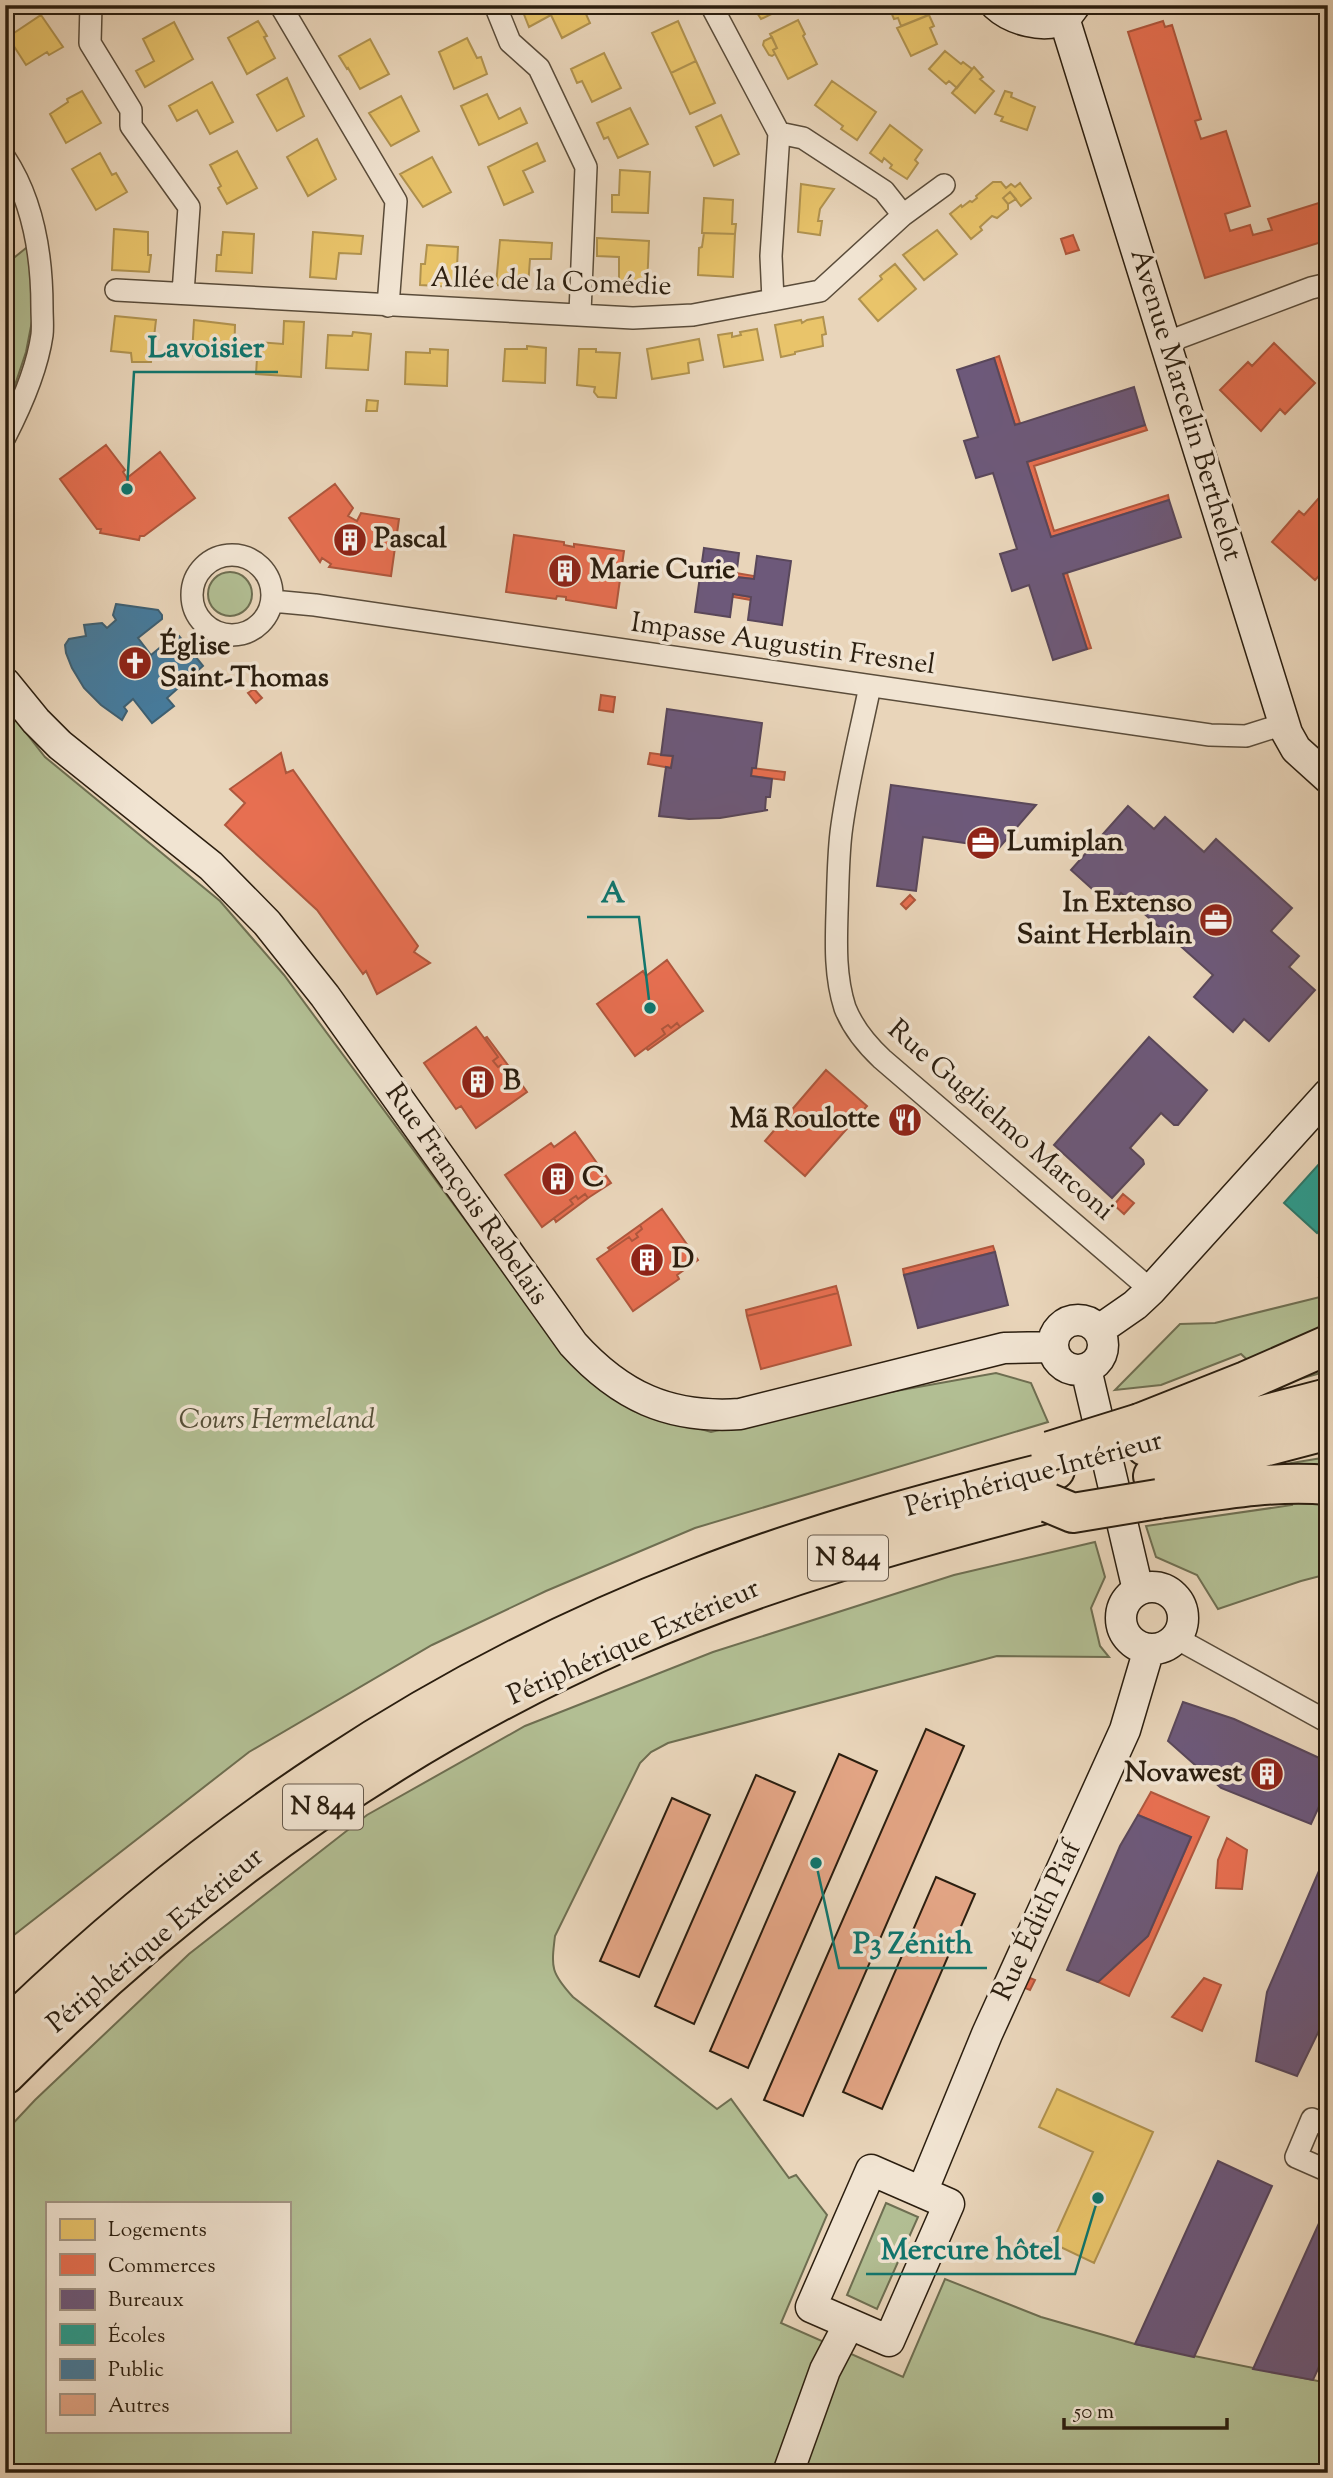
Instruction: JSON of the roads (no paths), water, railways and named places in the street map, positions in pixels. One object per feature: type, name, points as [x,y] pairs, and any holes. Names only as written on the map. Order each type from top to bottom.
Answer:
[{"type":"highway","points":[[1051,1475],[1073,1513],[1149,1461],[1246,1381],[1328,1345]]},
{"type":"highway","name":"Périphérique Intérieur","points":[[5,2030],[122,1922],[214,1848],[317,1774],[417,1712],[522,1655],[653,1595],[804,1540],[906,1509],[1051,1475],[1149,1461],[1328,1398]]},
{"type":"highway","name":"N 844","points":[[1149,1461],[1328,1430]]},
{"type":"highway","points":[[1149,1461],[1230,1487],[1309,1483],[1328,1485]]},
{"type":"highway","name":"Périphérique Extérieur","points":[[5,2075],[107,1977],[238,1868],[329,1803],[460,1723],[585,1659],[717,1603],[849,1558],[1051,1475]]},
{"type":"street","points":[[91,5],[90,43],[131,110],[131,126],[189,206],[183,293]]},
{"type":"street","points":[[283,5],[284,12],[396,201],[388,306]]},
{"type":"street","points":[[495,5],[510,42],[539,68],[586,167],[580,313]]},
{"type":"street","points":[[711,5],[779,133],[771,256],[774,300]]},
{"type":"street","points":[[996,5],[1020,20],[1043,23],[1070,12]]},
{"type":"street","name":"Avenue Marcelin Berthelot","points":[[1070,12],[1165,343],[1284,724],[1296,749],[1328,778]]},
{"type":"street","points":[[779,133],[803,138],[884,191],[903,215]]},
{"type":"street","points":[[5,437],[18,413],[42,335],[42,287],[37,247],[27,202],[7,165]]},
{"type":"street","name":"Allée de la Comédie","points":[[116,290],[388,306],[580,313],[633,318],[693,315],[820,290],[903,215],[944,185]]},
{"type":"street","points":[[1165,343],[1328,284]]},
{"type":"street","name":"Impasse Augustin Fresnel","points":[[272,601],[315,605],[1210,735],[1246,736],[1284,724]]},
{"type":"street","name":"Rue François Rabelais","points":[[5,683],[60,745],[211,866],[267,923],[325,996],[573,1344],[621,1388],[654,1404],[676,1410],[720,1415],[740,1414],[1004,1348],[1053,1347]]},
{"type":"street","name":"Rue Guglielmo Marconi","points":[[870,686],[849,788],[838,875],[835,957],[841,994],[852,1023],[864,1042],[920,1094],[1151,1290]]},
{"type":"street","points":[[1099,1330],[1135,1305],[1151,1290],[1328,1094]]},
{"type":"street","points":[[1069,1321],[1086,1321],[1099,1330],[1104,1345],[1102,1353],[1093,1365],[1078,1370],[1058,1361],[1053,1347],[1057,1331],[1069,1321]]},
{"type":"street","points":[[1086,1369],[1138,1590]]},
{"type":"street","points":[[1162,1643],[1181,1628],[1181,1608],[1176,1598],[1158,1588],[1138,1590],[1124,1604],[1121,1623],[1131,1641],[1162,1643],[1328,1722]]},
{"type":"street","name":"Rue Édith Piaf","points":[[922,2192],[987,2034],[1162,1643]]},
{"type":"street","points":[[1328,2126],[1312,2119],[1296,2157],[1328,2171]]},
{"type":"street","points":[[870,2170],[948,2204],[889,2341],[849,2324],[811,2307],[870,2170]]},
{"type":"street","points":[[788,2473],[825,2370],[849,2324]]},
{"type":"place","name":"Lavoisier","points":[[127,489]]},
{"type":"place","name":"Pascal","points":[[350,540]]},
{"type":"place","name":"Marie Curie","points":[[565,571]]},
{"type":"place","name":"Église Saint-Thomas","points":[[135,663]]},
{"type":"place","name":"Lumiplan","points":[[983,843]]},
{"type":"place","name":"In Extenso Saint Herblain","points":[[1216,920]]},
{"type":"place","name":"A","points":[[650,1008]]},
{"type":"place","name":"B","points":[[478,1082]]},
{"type":"place","name":"Mã Roulotte","points":[[905,1120]]},
{"type":"place","name":"C","points":[[558,1179]]},
{"type":"place","name":"D","points":[[647,1260]]},
{"type":"place","name":"Novawest","points":[[1267,1774]]},
{"type":"place","name":"P3 Zénith","points":[[816,1863]]},
{"type":"place","name":"Mercure hôtel","points":[[1098,2198]]},
{"type":"park label","name":"Cours Hermeland","points":[[277,1421]]}]
